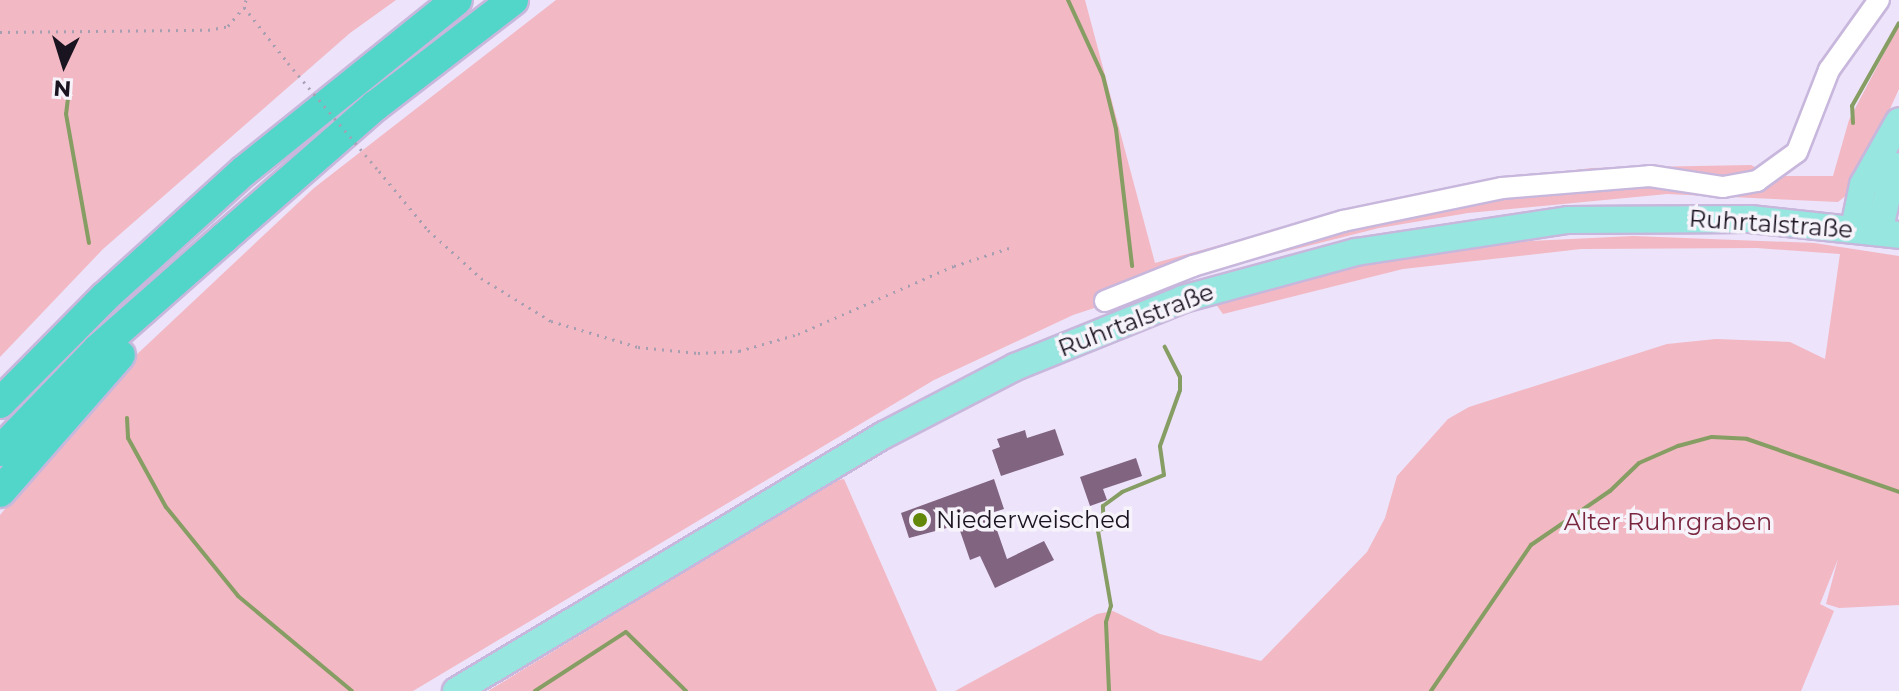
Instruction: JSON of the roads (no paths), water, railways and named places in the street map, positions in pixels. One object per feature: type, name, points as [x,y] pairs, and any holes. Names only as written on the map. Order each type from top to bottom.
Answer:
[{"type":"highway","points":[[0,403],[105,297],[244,171],[457,0]]},
{"type":"highway","points":[[0,451],[98,349],[224,238],[375,106],[513,0]]},
{"type":"highway","points":[[0,492],[224,238]]},
{"type":"main road","points":[[1877,232],[1896,174],[1895,130]]},
{"type":"main road","points":[[1877,232],[1863,185],[1895,130]]},
{"type":"main road","name":"Ruhrtalstraße","points":[[456,691],[884,435],[1015,367],[1183,299],[1356,252],[1507,226],[1638,217],[1877,232]]},
{"type":"lane","points":[[1105,301],[1193,266],[1343,221],[1436,200],[1594,178],[1650,176],[1723,187],[1757,181],[1797,152],[1829,70],[1879,0]]},
{"type":"waterway","points":[[1068,0],[1103,76],[1116,129],[1132,266]]},
{"type":"waterway","points":[[1853,123],[1852,106],[1899,23]]},
{"type":"waterway","points":[[70,82],[66,114],[89,243]]},
{"type":"waterway","points":[[1109,691],[1106,622],[1111,606],[1098,531],[1104,528],[1103,506],[1122,492],[1164,475],[1160,446],[1180,390],[1180,377],[1165,347]]},
{"type":"waterway","points":[[127,418],[128,438],[166,507],[238,596],[352,691]]},
{"type":"waterway","name":"Alter Ruhrgraben","points":[[1431,691],[1531,545],[1610,491],[1639,463],[1678,446],[1712,437],[1747,439],[1899,492]]},
{"type":"waterway","points":[[535,691],[626,632],[686,691]]},
{"type":"place","name":"Niederweisched","points":[[920,520]]}]
